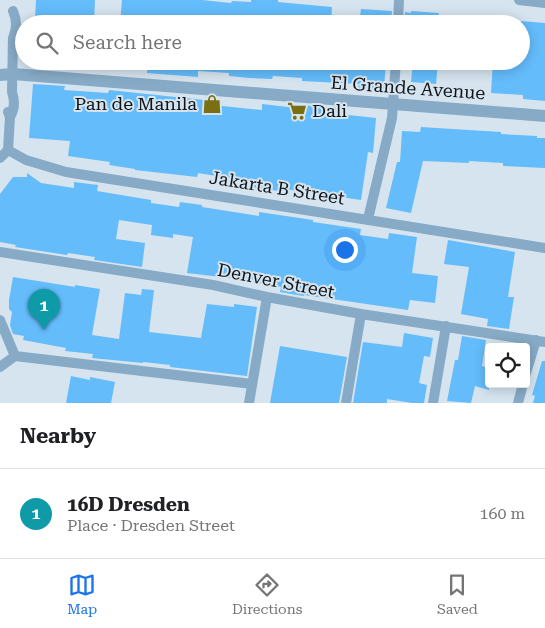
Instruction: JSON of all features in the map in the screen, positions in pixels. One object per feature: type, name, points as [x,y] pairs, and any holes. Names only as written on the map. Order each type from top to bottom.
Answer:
[{"type":"street","points":[[14,0],[15,15]]},
{"type":"street","points":[[398,15],[399,0]]},
{"type":"street","points":[[519,0],[545,3]]},
{"type":"street","points":[[4,154],[10,117],[8,110],[9,98],[12,92],[13,38],[15,33]]},
{"type":"street","points":[[368,219],[394,105],[396,70]]},
{"type":"street","name":"El Grande Avenue","points":[[0,75],[13,74],[545,116]]},
{"type":"street","name":"Jakarta B Street","points":[[4,154],[66,172],[545,248]]},
{"type":"street","name":"Denver Street","points":[[0,252],[213,285],[361,314],[540,341]]},
{"type":"street","points":[[248,403],[267,297]]},
{"type":"street","points":[[346,403],[361,314]]},
{"type":"street","points":[[0,320],[15,356]]},
{"type":"street","points":[[433,403],[446,326]]},
{"type":"street","points":[[530,364],[540,341]]},
{"type":"street","points":[[0,367],[15,356],[252,384]]},
{"type":"street","points":[[518,403],[522,388]]},
{"type":"building","points":[[36,0],[95,0],[94,15],[35,15]]},
{"type":"building","points":[[122,0],[202,0],[231,3],[232,1],[278,0],[278,2],[332,7],[332,15],[121,15]]},
{"type":"building","points":[[361,9],[392,11],[392,15],[360,15]]},
{"type":"building","points":[[411,11],[439,13],[439,15],[405,15],[405,12],[411,13]]},
{"type":"building","points":[[530,22],[545,23],[545,101],[523,99],[523,95],[491,93],[492,70],[530,70]]},
{"type":"building","points":[[147,70],[385,70],[384,90],[358,89],[359,84],[302,81],[302,78],[273,76],[272,79],[249,78],[229,76],[229,73],[198,71],[198,77],[147,73]]},
{"type":"building","points":[[412,70],[437,70],[436,84],[411,82]]},
{"type":"building","points":[[33,84],[65,86],[64,90],[108,93],[109,90],[204,100],[203,104],[262,110],[262,104],[288,107],[288,104],[339,108],[339,114],[376,118],[373,153],[368,152],[361,200],[278,188],[278,191],[253,187],[253,182],[198,173],[197,177],[135,170],[109,165],[110,162],[68,156],[70,141],[29,138]]},
{"type":"building","points":[[421,127],[501,132],[501,134],[545,138],[545,168],[503,166],[503,163],[469,161],[469,163],[423,161],[411,213],[386,208],[397,162],[400,162],[402,131],[420,132]]},
{"type":"building","points":[[27,173],[41,183],[74,188],[74,182],[98,185],[97,191],[151,200],[151,203],[179,207],[180,202],[259,216],[259,212],[313,220],[313,222],[361,229],[360,235],[388,239],[389,233],[417,237],[412,273],[438,276],[435,303],[410,300],[408,310],[297,295],[280,292],[281,287],[187,273],[193,237],[173,234],[173,238],[151,235],[152,225],[119,220],[116,239],[145,243],[142,267],[94,260],[95,257],[15,247],[16,245],[0,242],[0,194],[13,177],[27,177]]},
{"type":"building","points":[[448,240],[515,252],[508,297],[514,297],[509,329],[487,326],[488,319],[461,314],[469,267],[444,264]]},
{"type":"building","points":[[13,277],[100,289],[92,335],[119,339],[125,293],[141,295],[142,289],[154,290],[149,332],[201,338],[207,304],[234,307],[234,304],[257,307],[247,376],[170,367],[170,365],[92,358],[93,354],[65,351],[66,348],[23,340],[24,336],[13,334],[10,325],[12,312],[9,309],[9,300]]},
{"type":"building","points":[[404,333],[433,338],[430,357],[424,356],[419,383],[427,385],[424,403],[387,399],[387,403],[353,403],[363,342],[402,347]]},
{"type":"building","points":[[462,336],[486,340],[482,366],[485,367],[485,388],[489,388],[489,390],[475,386],[471,403],[447,401],[455,360],[458,360]]},
{"type":"building","points":[[280,346],[347,357],[339,403],[270,403]]},
{"type":"building","points":[[542,361],[545,361],[545,403],[533,403],[535,396],[532,395]]},
{"type":"building","points":[[71,376],[90,380],[90,377],[115,382],[111,403],[66,403]]},
{"type":"place","name":"Pan de Manila","points":[[212,104]]},
{"type":"place","name":"Dali","points":[[297,111]]},
{"type":"place","name":"16D Dresden","points":[[44,330]]}]
